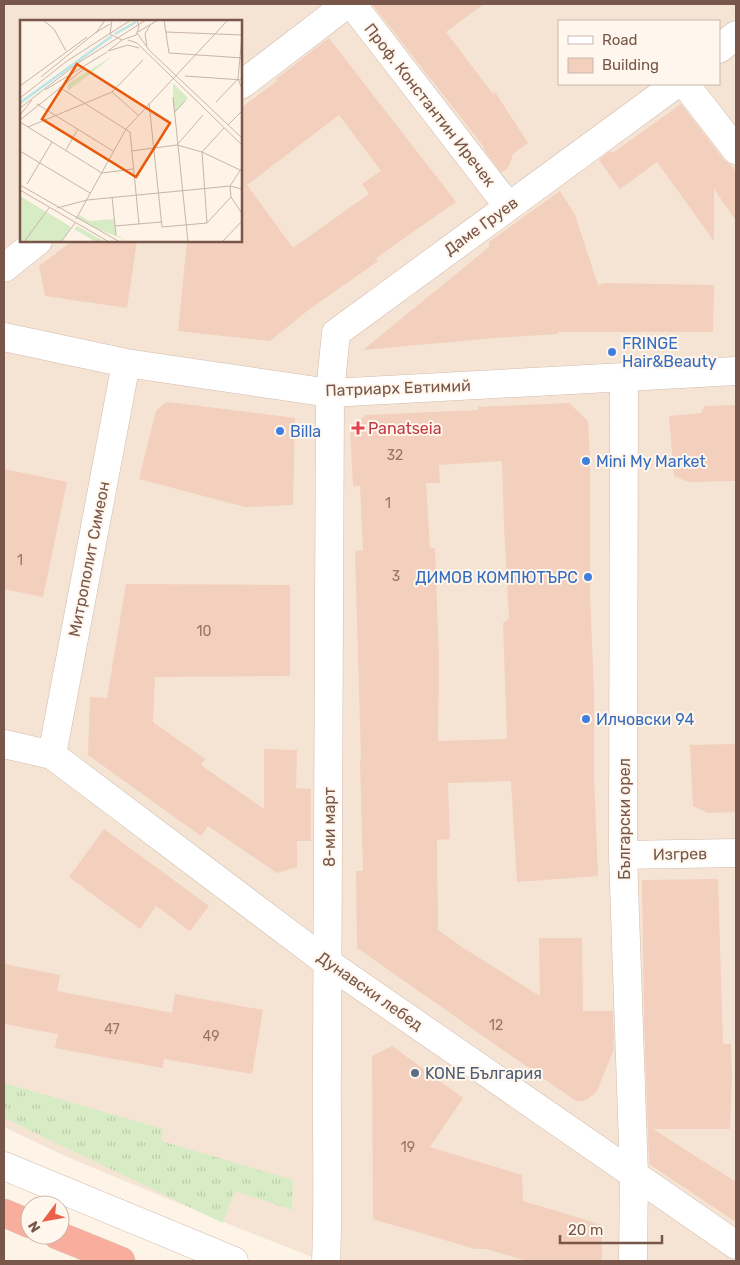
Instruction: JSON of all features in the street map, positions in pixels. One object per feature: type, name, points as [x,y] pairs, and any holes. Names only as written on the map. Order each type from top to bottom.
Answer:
[{"type":"highway","points":[[4,1214],[20,1220]]},
{"type":"highway","points":[[70,1240],[121,1261]]},
{"type":"street","points":[[242,84],[347,4]]},
{"type":"street","name":"Проф. Константин Иречек","points":[[352,4],[508,206]]},
{"type":"street","points":[[720,48],[736,35]]},
{"type":"street","name":"Даме Груев","points":[[330,393],[336,333],[675,85]]},
{"type":"street","points":[[686,85],[736,150]]},
{"type":"street","points":[[4,268],[37,242]]},
{"type":"street","name":"Патриарх Евтимий","points":[[4,337],[126,363],[330,393],[736,371]]},
{"type":"street","name":"Митрополит Симеон","points":[[52,755],[126,363]]},
{"type":"street","name":"Български орел","points":[[624,377],[623,855],[634,1174],[633,1261]]},
{"type":"street","name":"8-ми март","points":[[326,1261],[330,393]]},
{"type":"street","name":"Дунавски лебед","points":[[4,744],[52,755],[328,963],[736,1245]]},
{"type":"street","name":"Изгрев","points":[[623,855],[736,853]]},
{"type":"street","points":[[4,1166],[234,1261]]},
{"type":"shaded area","points":[[4,4],[736,4],[736,1261],[322,1261],[65,1156],[4,1127]]},
{"type":"green space","points":[[4,1083],[163,1129],[161,1141],[293,1180],[292,1210],[235,1191],[223,1223],[4,1118]]},
{"type":"building","points":[[372,4],[484,4],[446,32],[493,94],[495,92],[528,143],[513,154],[507,169],[501,172],[484,147]]},
{"type":"building","points":[[329,38],[456,202],[376,258],[378,261],[306,312],[270,341],[178,331],[187,242],[242,242],[242,107],[277,81],[276,79]],"holes":[[[339,115],[381,171],[362,184],[369,194],[293,248],[247,185]]]},
{"type":"building","points":[[681,104],[724,160],[736,172],[736,221],[714,189],[714,241],[657,162],[620,189],[599,160],[609,152],[614,152]]},
{"type":"building","points":[[560,191],[575,215],[598,285],[604,283],[714,285],[713,332],[558,332],[558,334],[363,350],[489,247],[489,242]]},
{"type":"building","points":[[71,242],[137,242],[127,308],[45,296],[39,266]]},
{"type":"building","points":[[168,402],[295,418],[293,505],[245,507],[139,479],[156,411]]},
{"type":"building","points":[[569,403],[588,421],[594,776],[598,876],[517,882],[511,781],[448,783],[450,839],[437,840],[438,930],[540,996],[539,938],[582,938],[583,1011],[613,1011],[614,1049],[597,1091],[588,1099],[582,1101],[576,1101],[357,948],[356,871],[363,871],[355,551],[363,550],[360,486],[353,486],[350,427],[366,415],[478,410],[478,407]],"holes":[[[502,461],[509,619],[503,623],[507,739],[438,741],[439,659],[435,548],[430,548],[426,483],[440,483],[439,465]]]},
{"type":"building","points":[[736,405],[736,481],[688,482],[674,476],[669,416],[701,413],[705,406]]},
{"type":"building","points":[[4,469],[67,482],[43,597],[4,589]]},
{"type":"building","points":[[126,584],[290,585],[290,676],[155,677],[153,722],[205,759],[201,765],[264,809],[264,749],[297,750],[296,788],[311,789],[311,841],[297,841],[297,867],[277,873],[208,826],[201,836],[88,755],[90,697],[107,698]]},
{"type":"building","points":[[736,744],[736,812],[708,813],[693,806],[690,745]]},
{"type":"building","points":[[104,829],[209,906],[190,931],[156,906],[140,929],[69,877]]},
{"type":"building","points":[[718,879],[723,1044],[731,1044],[730,1129],[653,1129],[736,1182],[736,1222],[649,1164],[642,880]]},
{"type":"building","points":[[4,964],[60,975],[57,991],[172,1013],[175,994],[263,1010],[252,1074],[164,1059],[163,1068],[55,1048],[58,1034],[4,1024]]},
{"type":"building","points":[[392,1046],[463,1098],[430,1147],[522,1175],[523,1201],[602,1225],[602,1261],[527,1261],[487,1249],[475,1249],[373,1219],[372,1056]]},
{"type":"place","name":"FRINGE Hair&Beauty","points":[[612,352]]},
{"type":"place","name":"Panatseia","points":[[358,428]]},
{"type":"place","name":"Billa","points":[[280,431]]},
{"type":"place","name":"Mini My Market","points":[[586,461]]},
{"type":"place","name":"ДИМОВ КОМПЮТЪРС","points":[[588,577]]},
{"type":"place","name":"Илчовски 94","points":[[586,719]]},
{"type":"place","name":"KONE България","points":[[415,1073]]}]
